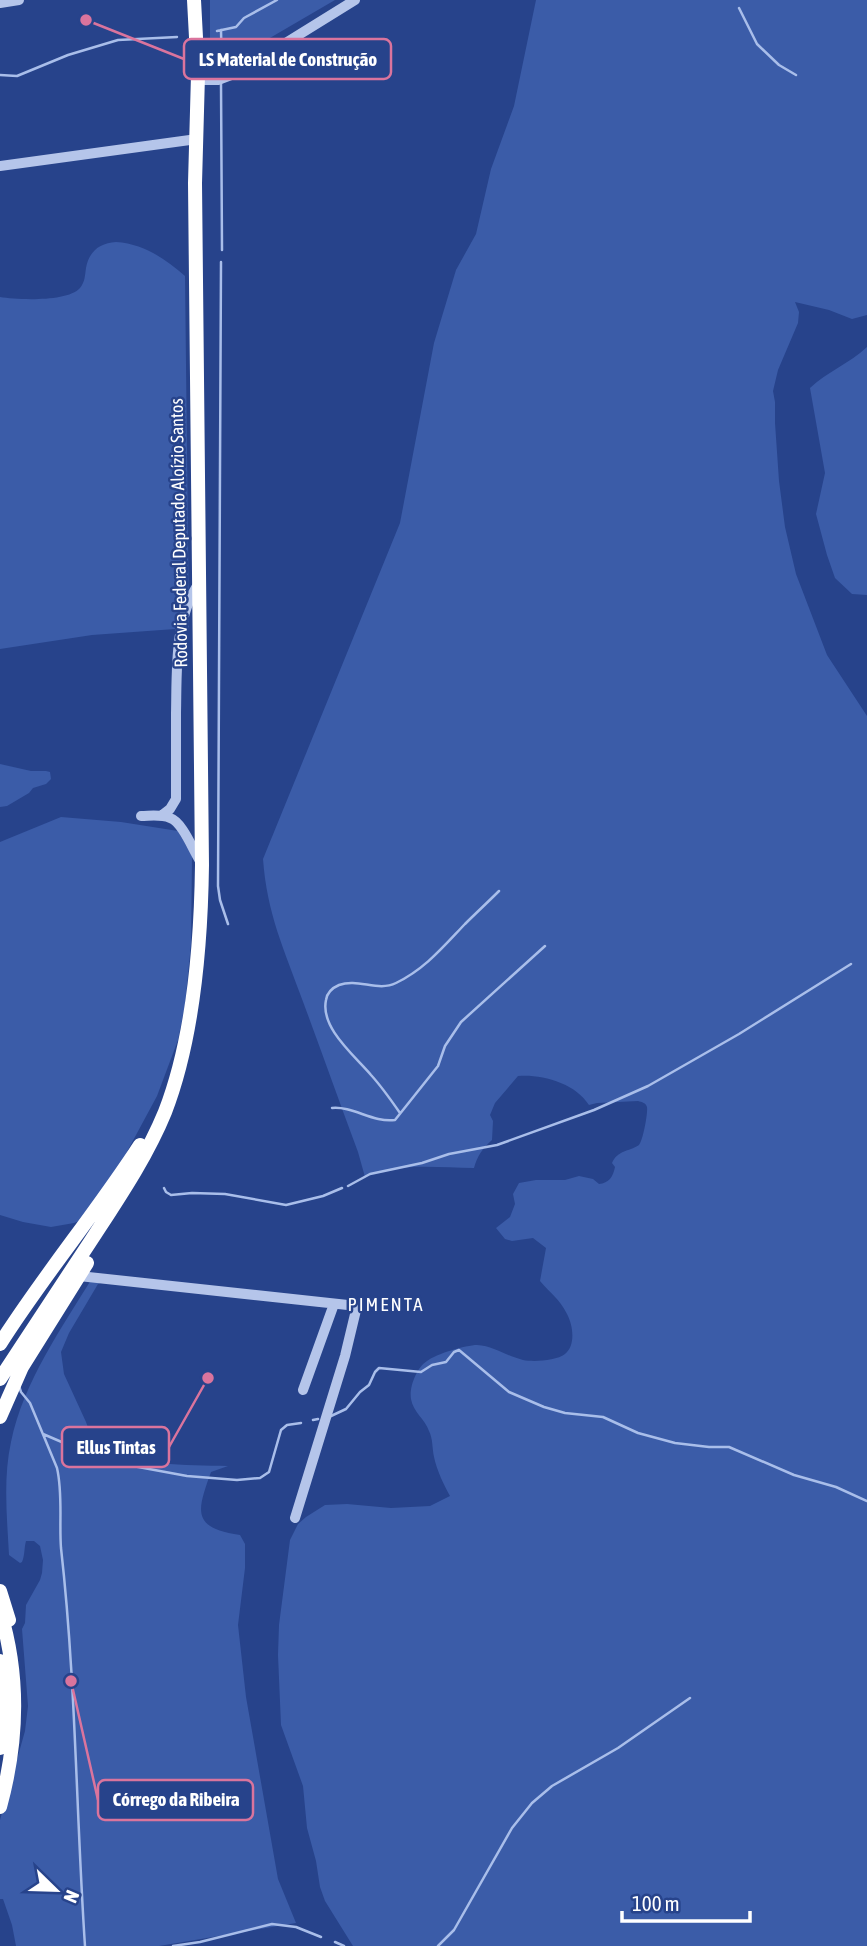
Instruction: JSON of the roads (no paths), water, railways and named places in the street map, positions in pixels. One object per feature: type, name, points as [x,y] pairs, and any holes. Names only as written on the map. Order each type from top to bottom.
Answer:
[{"type":"highway","points":[[187,0],[194,31]]},
{"type":"highway","name":"Rodovia Federal Deputado Aloízio Santos","points":[[179,1064],[189,1025],[195,974],[202,865],[195,183],[198,77],[194,0]]},
{"type":"highway","points":[[198,77],[199,0]]},
{"type":"highway","points":[[0,1417],[22,1367],[142,1168],[168,1103],[179,1064]]},
{"type":"highway","points":[[0,1364],[119,1183],[147,1135],[179,1064]]},
{"type":"highway","points":[[0,1379],[133,1175],[168,1103]]},
{"type":"highway","points":[[0,1345],[147,1135]]},
{"type":"highway","points":[[0,1591],[11,1632],[15,1710],[13,1740],[0,1807]]},
{"type":"highway","points":[[0,1611],[14,1677]]},
{"type":"highway","points":[[0,1661],[3,1700],[0,1748]]},
{"type":"street","points":[[0,3],[19,0]]},
{"type":"street","points":[[198,77],[218,80],[239,72],[355,0]]},
{"type":"street","points":[[0,166],[197,139]]},
{"type":"street","points":[[161,816],[170,809],[176,799],[177,659],[185,614],[192,592],[199,582]]},
{"type":"street","points":[[141,816],[161,816],[175,820],[202,865]]},
{"type":"street","points":[[79,1276],[357,1306],[345,1356],[295,1518]]},
{"type":"street","points":[[303,1390],[334,1304]]},
{"type":"waterway","points":[[217,31],[236,27],[244,18],[277,0]]},
{"type":"waterway","points":[[739,8],[757,44],[779,65],[796,75]]},
{"type":"waterway","points":[[221,30],[222,74]]},
{"type":"waterway","points":[[0,75],[17,76],[68,55],[118,40],[177,37]]},
{"type":"waterway","points":[[221,83],[222,250]]},
{"type":"waterway","points":[[221,262],[218,886],[228,924]]},
{"type":"waterway","points":[[400,1113],[333,1031],[326,1010],[327,995],[334,988],[346,983],[389,985],[416,971],[499,891]]},
{"type":"waterway","points":[[332,1108],[395,1120],[438,1066],[445,1046],[461,1022],[545,946]]},
{"type":"waterway","points":[[348,1186],[370,1174],[497,1145],[594,1110],[648,1086],[739,1034],[851,964]]},
{"type":"waterway","points":[[164,1188],[171,1195],[225,1194],[286,1205],[323,1196],[342,1188]]},
{"type":"waterway","points":[[331,1416],[346,1409],[369,1385],[379,1368],[421,1372],[432,1365],[446,1362],[459,1350],[509,1392],[544,1407],[565,1413],[603,1417],[638,1433],[675,1443],[729,1447],[794,1475],[836,1487],[867,1501]]},
{"type":"waterway","points":[[19,1386],[30,1403],[59,1478],[85,1946]]},
{"type":"waterway","points":[[313,1420],[318,1419]]},
{"type":"waterway","points":[[43,1434],[95,1459],[187,1476],[237,1480],[260,1478],[269,1472],[281,1430],[287,1425],[301,1423]]},
{"type":"waterway","points":[[438,1946],[454,1930],[512,1828],[532,1803],[552,1786],[618,1748],[690,1698]]},
{"type":"waterway","points":[[173,1946],[272,1924],[296,1927],[321,1937]]},
{"type":"waterway","points":[[335,1942],[344,1946]]},
{"type":"place","name":"LS Material de Construção","points":[[86,20]]},
{"type":"place","name":"Ellus Tintas","points":[[208,1378]]},
{"type":"place","name":"Córrego da Ribeira","points":[[71,1681]]},
{"type":"district","name":"PIMENTA","points":[[386,1304]]}]
